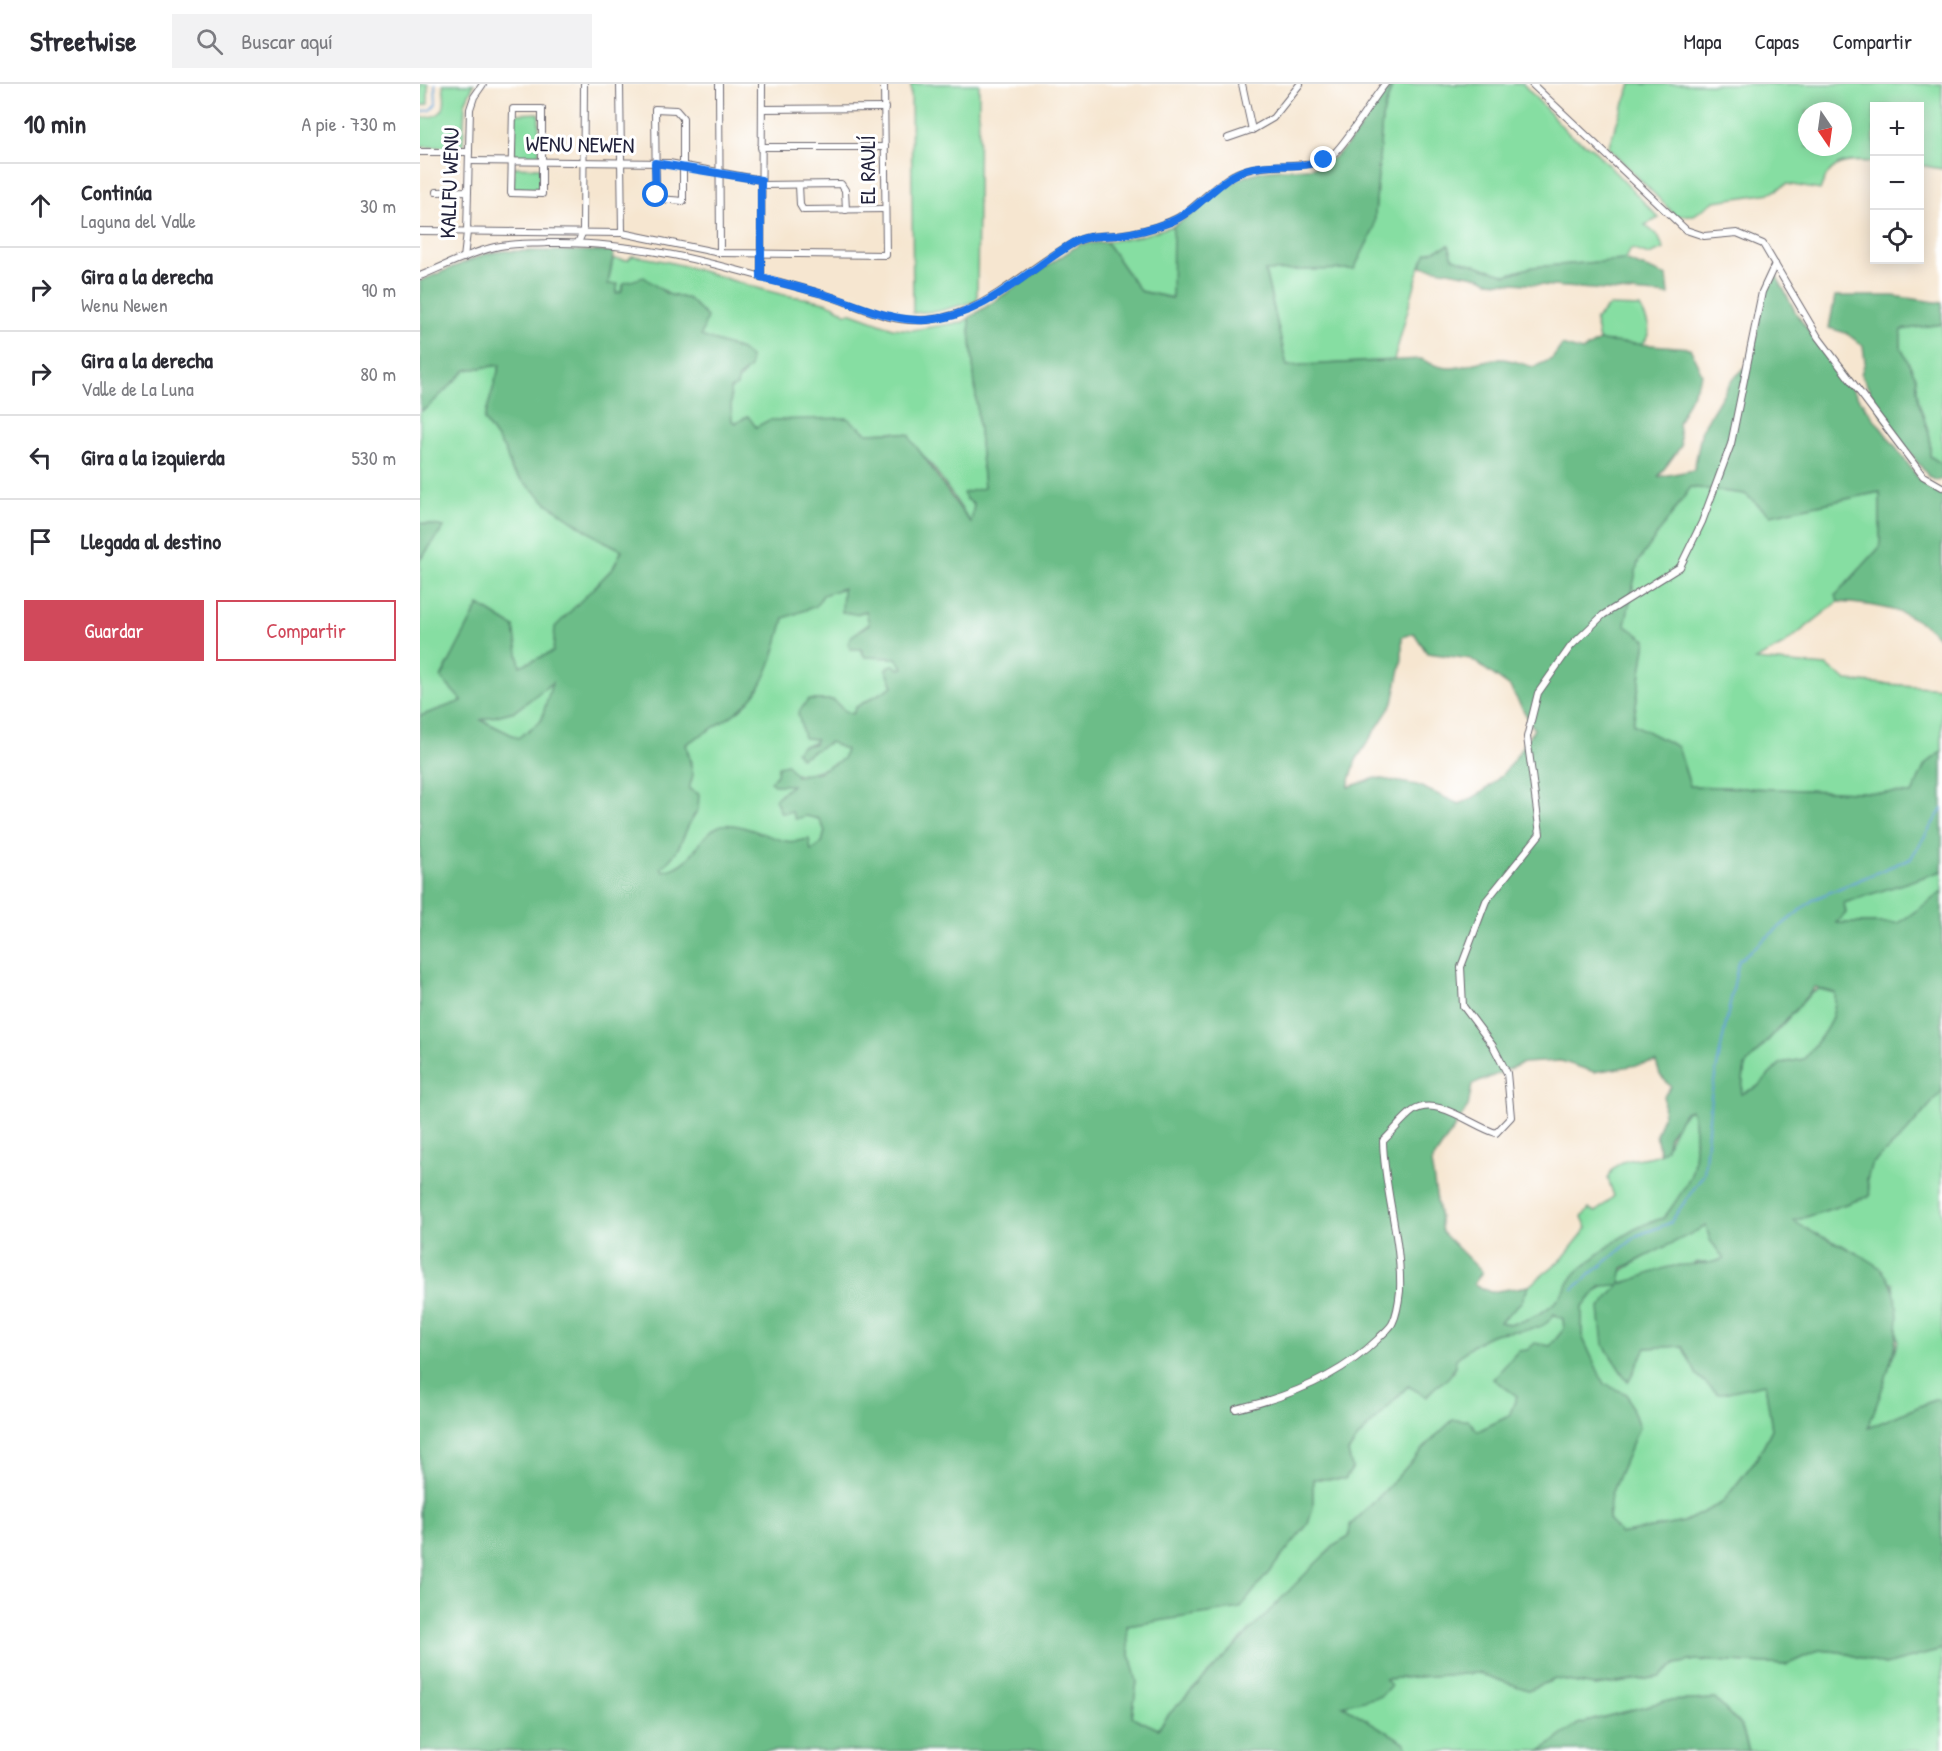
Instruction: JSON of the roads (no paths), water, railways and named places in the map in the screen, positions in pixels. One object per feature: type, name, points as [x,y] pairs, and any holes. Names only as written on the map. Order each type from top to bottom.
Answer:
[{"type":"street","name":"KALLFU WENU","points":[[464,258],[468,232],[470,109],[474,97],[483,84]]},
{"type":"street","points":[[578,243],[583,231],[584,84]]},
{"type":"street","points":[[620,84],[622,233]]},
{"type":"street","points":[[719,84],[720,253]]},
{"type":"street","name":"EL RAULÍ","points":[[761,254],[886,255],[884,84]]},
{"type":"street","points":[[1242,84],[1252,130]]},
{"type":"street","points":[[1228,138],[1252,130],[1273,118],[1293,87],[1300,84]]},
{"type":"street","points":[[420,276],[464,258],[507,245],[578,243],[658,250],[822,293],[898,319],[928,320],[967,312],[1080,239],[1136,232],[1169,222],[1187,213],[1219,185],[1244,171],[1292,163],[1312,164],[1329,157],[1340,146],[1385,84]]},
{"type":"street","points":[[1532,84],[1686,230],[1704,236],[1737,233],[1748,236],[1769,251],[1818,336],[1923,476],[1942,487]]},
{"type":"street","points":[[761,278],[763,86]]},
{"type":"street","points":[[762,109],[885,108]]},
{"type":"street","points":[[513,109],[542,109],[542,162],[542,194],[511,193],[513,109]]},
{"type":"street","points":[[655,109],[676,110],[683,118],[683,201],[660,199],[656,195],[655,163],[655,109]]},
{"type":"street","points":[[761,147],[885,147]]},
{"type":"street","points":[[420,152],[469,152]]},
{"type":"street","name":"WENU NEWEN","points":[[469,162],[655,163],[683,165],[761,182],[842,185],[845,190],[846,210]]},
{"type":"street","points":[[799,185],[800,206],[803,210],[885,209]]},
{"type":"street","points":[[436,192],[468,191]]},
{"type":"street","points":[[420,231],[622,233],[720,253],[761,254]]},
{"type":"street","points":[[1236,1409],[1289,1394],[1333,1374],[1360,1356],[1393,1324],[1400,1291],[1393,1213],[1384,1176],[1383,1141],[1415,1110],[1442,1106],[1480,1129],[1496,1133],[1511,1117],[1507,1073],[1493,1046],[1462,1006],[1461,967],[1486,901],[1540,834],[1527,737],[1538,693],[1571,646],[1603,615],[1680,567],[1702,522],[1731,444],[1762,292],[1775,264]]},
{"type":"waterway","points":[[420,112],[430,110],[436,104],[435,84]]},
{"type":"waterway","points":[[1573,1289],[1638,1235],[1670,1223],[1704,1174],[1711,1096],[1739,960],[1814,899],[1911,858],[1942,809]]}]
